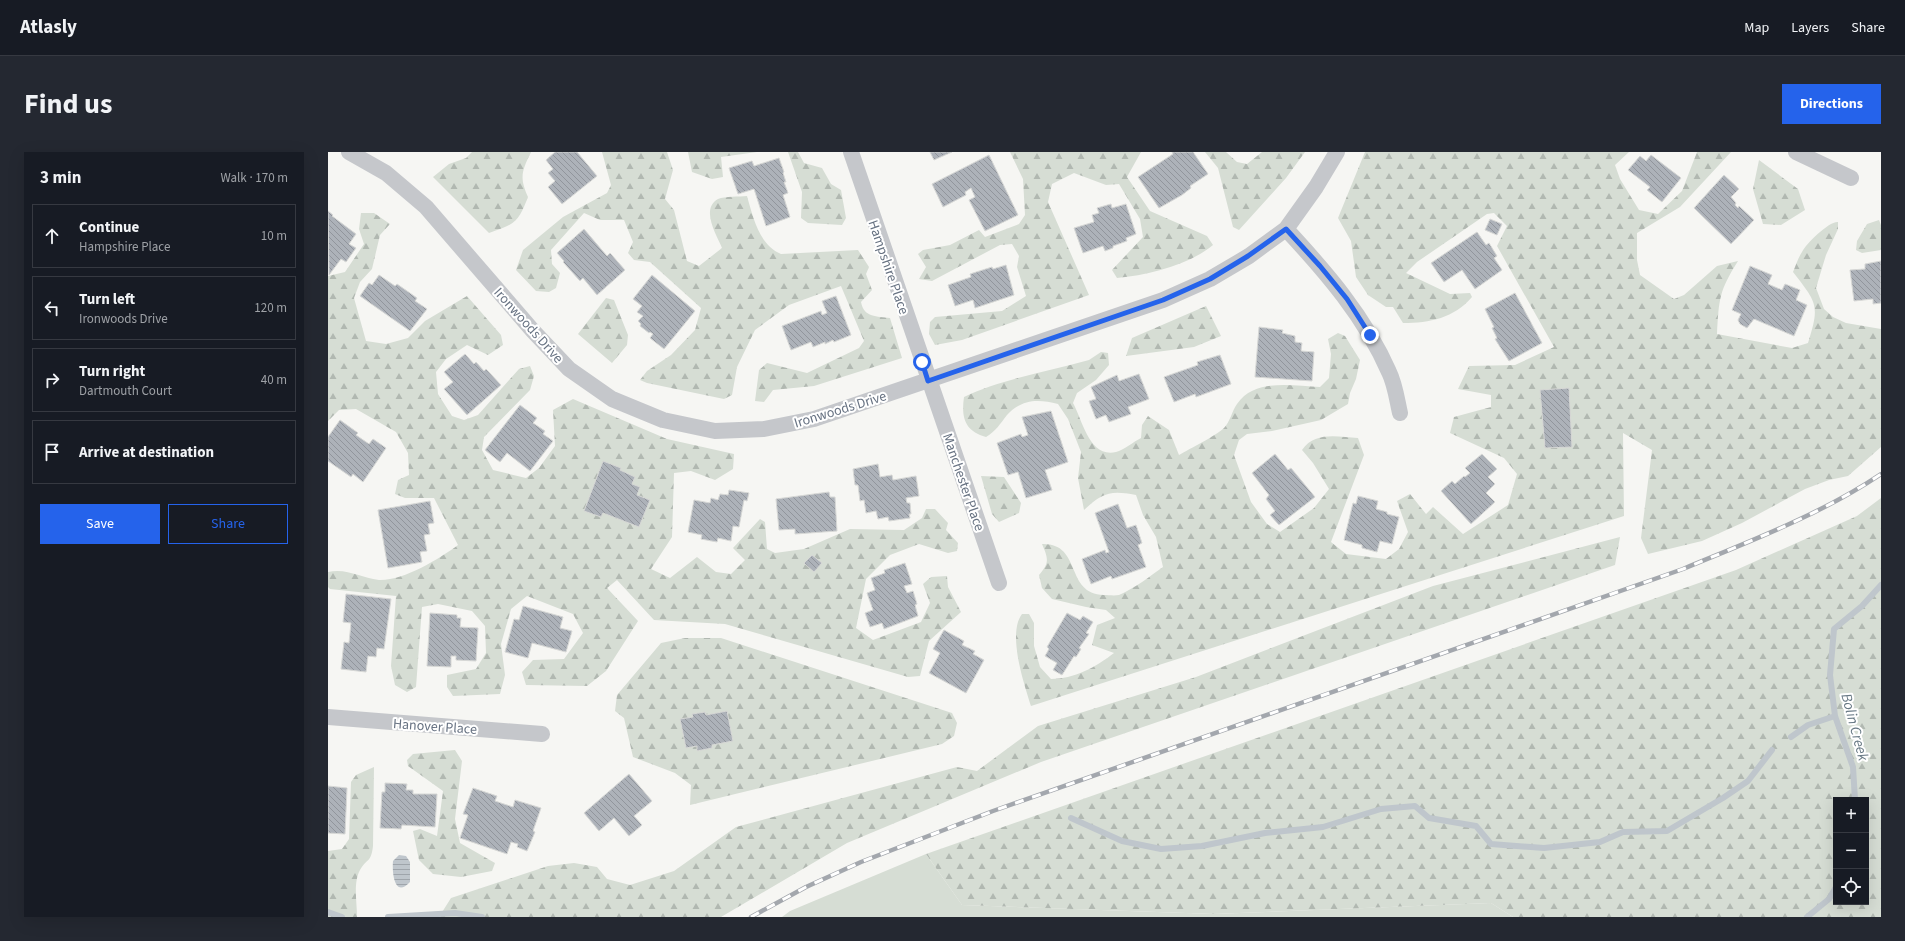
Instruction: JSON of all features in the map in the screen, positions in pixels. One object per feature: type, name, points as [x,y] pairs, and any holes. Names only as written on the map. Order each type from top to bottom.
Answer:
[{"type":"street","name":"Ironwoods Drive","points":[[349,152],[386,173],[426,207],[533,331],[570,369],[612,399],[663,420],[714,431],[764,429],[814,420],[1163,300],[1210,279],[1248,256],[1286,229],[1316,187],[1337,152]]},
{"type":"street","name":"Hampshire Place","points":[[851,152],[928,381]]},
{"type":"street","points":[[1796,152],[1851,178]]},
{"type":"street","points":[[1286,229],[1320,266],[1347,299],[1370,335],[1390,373],[1400,413]]},
{"type":"street","name":"Manchester Place","points":[[928,381],[999,583]]},
{"type":"street","name":"Hanover Place","points":[[328,717],[542,734]]},
{"type":"green space","points":[[472,152],[531,152],[525,164],[523,174],[523,184],[528,197],[521,212],[510,225],[489,233],[433,177],[449,164],[466,158]]},
{"type":"green space","points":[[602,152],[667,152],[673,170],[665,199],[674,210],[687,261],[699,266],[722,248],[711,223],[710,209],[713,203],[718,199],[728,197],[747,196],[758,230],[762,237],[773,250],[781,254],[858,250],[869,267],[866,274],[872,290],[861,302],[863,307],[868,314],[890,318],[902,358],[814,386],[773,390],[764,402],[755,401],[759,370],[767,363],[807,373],[859,348],[864,341],[841,286],[789,305],[755,330],[737,367],[732,395],[724,399],[647,383],[640,380],[647,371],[671,355],[695,330],[701,308],[650,262],[634,260],[628,253],[633,242],[624,220],[600,220],[584,213],[551,250],[552,264],[560,273],[556,288],[549,292],[536,291],[516,270],[523,250],[563,217],[607,193],[611,185]]},
{"type":"green space","points":[[688,152],[757,152],[721,157],[723,177],[712,179],[692,172]]},
{"type":"green space","points":[[788,152],[798,152],[804,163],[822,168],[831,184],[841,190],[846,218],[842,225],[808,223],[801,218],[802,192]]},
{"type":"green space","points":[[1010,152],[1141,152],[1127,177],[1150,211],[1207,236],[1213,245],[1192,258],[1168,268],[1155,272],[1117,278],[1112,270],[1143,237],[1140,219],[1119,184],[1106,185],[1074,173],[1052,184],[1048,202],[1089,295],[962,340],[935,345],[929,334],[930,322],[935,317],[1002,311],[1026,296],[1017,267],[1019,256],[1012,244],[1000,245],[932,281],[919,279],[926,267],[918,254],[923,250],[950,245],[979,230],[985,237],[1019,224],[1025,215],[1023,179]]},
{"type":"green space","points":[[1205,152],[1226,152],[1237,162],[1247,164],[1262,152],[1305,152],[1286,178],[1239,230],[1233,227],[1218,168]]},
{"type":"green space","points":[[1365,152],[1629,152],[1615,165],[1620,179],[1639,210],[1658,214],[1682,191],[1697,152],[1731,152],[1680,207],[1637,233],[1637,260],[1640,275],[1674,299],[1684,295],[1717,266],[1738,261],[1727,280],[1721,296],[1718,312],[1717,334],[1792,348],[1808,343],[1815,312],[1811,298],[1793,272],[1804,248],[1829,225],[1838,222],[1838,229],[1826,255],[1816,288],[1824,309],[1833,317],[1846,323],[1881,329],[1881,447],[1848,476],[1829,480],[1805,489],[1742,523],[1702,541],[1648,554],[1641,538],[1652,450],[1623,433],[1624,516],[1031,706],[1021,672],[1016,646],[1018,623],[1022,614],[1029,614],[1034,623],[1034,646],[1040,667],[1051,679],[1068,677],[1084,671],[1100,663],[1114,653],[1092,645],[1097,625],[1115,618],[1106,610],[1052,599],[1042,588],[1039,575],[1045,567],[1047,557],[1042,544],[1055,546],[1063,551],[1069,559],[1083,586],[1092,592],[1104,595],[1119,595],[1142,582],[1163,567],[1156,537],[1143,515],[1136,495],[1120,493],[1108,494],[1097,499],[1084,510],[1078,478],[1081,452],[1068,419],[1058,404],[1044,401],[1024,403],[1007,415],[995,430],[986,437],[973,431],[969,427],[966,423],[963,411],[964,397],[979,390],[1010,380],[1089,360],[1101,352],[1108,353],[1109,365],[1096,380],[1077,393],[1073,403],[1093,444],[1099,449],[1107,452],[1122,450],[1141,438],[1142,425],[1148,416],[1169,430],[1179,455],[1209,439],[1224,428],[1237,404],[1254,390],[1275,385],[1320,387],[1329,378],[1331,354],[1328,339],[1338,333],[1345,336],[1360,360],[1348,404],[1321,420],[1272,431],[1247,434],[1239,440],[1234,455],[1251,502],[1267,524],[1280,532],[1314,508],[1329,489],[1313,463],[1302,450],[1313,440],[1327,436],[1358,438],[1364,455],[1331,542],[1346,554],[1386,559],[1399,549],[1408,532],[1397,501],[1410,494],[1426,514],[1433,507],[1463,534],[1508,505],[1517,474],[1504,458],[1450,433],[1454,417],[1491,407],[1491,395],[1458,389],[1469,366],[1515,365],[1554,347],[1497,246],[1507,226],[1494,213],[1487,214],[1417,262],[1406,273],[1450,294],[1470,293],[1472,297],[1457,310],[1441,318],[1423,322],[1403,323],[1393,307],[1386,307],[1368,295],[1356,277],[1351,241],[1338,218]]},
{"type":"green space","points":[[1759,160],[1798,189],[1805,210],[1781,225],[1763,224],[1753,189]]},
{"type":"green space","points":[[361,213],[374,213],[390,224],[380,235],[372,269],[360,282],[354,298],[366,341],[386,344],[408,338],[425,321],[467,296],[501,335],[503,345],[488,355],[467,345],[446,359],[436,372],[438,394],[452,416],[464,420],[478,415],[519,369],[530,366],[534,376],[530,390],[484,437],[482,450],[493,470],[526,478],[539,468],[555,446],[553,410],[573,399],[667,439],[734,454],[733,469],[715,480],[691,471],[674,473],[672,537],[651,569],[670,578],[697,557],[716,572],[731,574],[745,560],[733,548],[760,519],[765,522],[767,549],[775,553],[804,549],[850,529],[904,530],[922,518],[926,509],[935,509],[948,523],[946,530],[958,543],[957,551],[948,553],[919,544],[890,555],[866,579],[856,628],[873,640],[921,622],[930,603],[923,584],[931,577],[947,576],[948,587],[961,612],[929,641],[920,676],[908,677],[725,624],[654,620],[617,580],[607,588],[638,621],[606,671],[587,686],[526,685],[522,672],[533,660],[564,659],[583,633],[573,614],[527,596],[511,609],[501,644],[505,675],[500,694],[453,696],[447,687],[447,675],[476,669],[486,653],[485,626],[472,611],[438,604],[422,607],[416,687],[407,692],[395,685],[391,666],[396,596],[330,589],[328,587],[328,572],[342,571],[379,580],[399,577],[441,557],[458,545],[434,498],[405,498],[395,494],[398,480],[409,475],[408,453],[396,432],[356,409],[339,410],[328,421],[328,276],[345,272],[364,244],[359,229]]},
{"type":"green space","points":[[1879,220],[1881,225],[1881,250],[1862,253],[1856,250],[1857,241],[1867,224]]},
{"type":"green space","points":[[606,298],[614,300],[628,335],[627,345],[612,363],[578,334]]},
{"type":"green space","points":[[1206,306],[1221,336],[1194,347],[1126,356],[1132,338]]},
{"type":"green space","points":[[981,476],[1004,477],[1021,503],[1019,513],[999,522],[992,514]]},
{"type":"green space","points":[[1881,498],[1881,917],[1513,917],[1491,903],[1214,914],[962,905],[926,854],[1736,570],[1857,516]]},
{"type":"green space","points":[[1620,537],[1615,565],[1041,762],[847,843],[721,917],[439,917],[451,898],[548,866],[574,863],[597,867],[607,879],[630,885],[674,871],[736,827],[957,767],[977,771],[1038,726],[1196,677],[1433,586]]},
{"type":"green space","points":[[685,638],[721,638],[952,713],[957,723],[954,736],[942,744],[690,805],[691,785],[675,773],[633,757],[624,718],[615,711],[617,695],[661,643]]},
{"type":"green space","points":[[455,750],[462,761],[455,819],[460,843],[495,863],[492,871],[461,877],[433,874],[419,860],[413,831],[420,829],[437,836],[443,791],[408,766],[407,760],[413,754]]},
{"type":"green space","points":[[374,767],[373,846],[370,858],[362,866],[358,875],[356,893],[357,917],[328,917],[328,851],[342,849],[349,839],[351,782],[356,775]]},
{"type":"green space","points":[[926,854],[962,905],[1214,914],[1491,903],[1513,917],[782,917],[790,911]]},
{"type":"shaded area","points":[[399,855],[406,856],[410,862],[410,882],[405,886],[400,887],[397,886],[395,882],[393,871],[393,861]]},
{"type":"building","points":[[555,152],[577,152],[597,176],[562,204],[548,187],[555,181],[548,173],[553,169],[546,160]]},
{"type":"building","points":[[930,152],[952,152],[934,160]]},
{"type":"building","points":[[1172,152],[1193,152],[1208,174],[1190,186],[1191,188],[1182,195],[1159,208],[1138,177],[1173,154]]},
{"type":"building","points":[[989,155],[1018,215],[985,231],[969,200],[975,197],[971,188],[965,192],[966,195],[943,207],[932,184]]},
{"type":"building","points":[[1651,155],[1681,178],[1662,202],[1647,190],[1650,187],[1628,170],[1640,156],[1646,161]]},
{"type":"building","points":[[779,158],[784,172],[786,182],[784,182],[788,193],[783,195],[790,217],[766,226],[754,189],[738,194],[729,168],[752,161],[754,166]]},
{"type":"building","points":[[1724,175],[1739,189],[1731,197],[1736,203],[1735,205],[1738,208],[1739,206],[1754,220],[1731,244],[1694,208]]},
{"type":"building","points":[[1111,204],[1112,208],[1126,204],[1136,234],[1126,238],[1127,241],[1113,246],[1113,248],[1105,251],[1103,246],[1083,253],[1074,228],[1094,222],[1092,215],[1099,213],[1097,208]]},
{"type":"building","points":[[328,211],[333,215],[332,216],[356,234],[349,244],[356,248],[346,262],[341,259],[329,275]]},
{"type":"building","points":[[1490,219],[1502,224],[1497,235],[1485,230]]},
{"type":"building","points":[[584,229],[607,256],[610,253],[625,270],[597,295],[583,278],[580,281],[557,253]]},
{"type":"building","points":[[1477,232],[1486,245],[1489,243],[1497,256],[1494,258],[1502,270],[1475,289],[1462,270],[1444,282],[1431,263]]},
{"type":"building","points":[[1881,261],[1881,303],[1873,304],[1873,299],[1854,301],[1850,270],[1865,269],[1865,264]]},
{"type":"building","points":[[1006,265],[1014,295],[975,308],[973,300],[955,306],[948,285],[971,277],[970,274],[992,267],[993,269]]},
{"type":"building","points":[[1750,266],[1772,275],[1768,284],[1782,290],[1785,284],[1800,290],[1796,300],[1807,305],[1794,336],[1754,319],[1747,328],[1740,324],[1738,320],[1741,314],[1732,310]]},
{"type":"building","points":[[379,275],[395,286],[397,284],[417,298],[415,301],[427,309],[410,331],[360,296],[369,283],[372,285]]},
{"type":"building","points":[[652,275],[695,311],[664,349],[650,338],[653,334],[650,332],[649,333],[640,326],[641,324],[638,321],[643,316],[637,312],[642,306],[633,299]]},
{"type":"building","points":[[1515,293],[1542,343],[1509,361],[1495,339],[1497,338],[1492,328],[1494,327],[1485,309]]},
{"type":"building","points":[[836,296],[851,335],[834,342],[833,340],[813,347],[811,342],[791,350],[782,326],[821,311],[822,315],[827,313],[822,301]]},
{"type":"building","points":[[1259,327],[1283,330],[1282,333],[1295,336],[1295,342],[1302,343],[1301,351],[1314,352],[1312,381],[1255,377]]},
{"type":"building","points":[[465,354],[474,364],[476,362],[484,371],[486,369],[501,385],[467,415],[444,389],[453,382],[444,372]]},
{"type":"building","points":[[1220,355],[1231,384],[1196,397],[1195,394],[1174,402],[1164,377],[1198,365],[1197,362]]},
{"type":"building","points":[[1139,374],[1149,399],[1128,407],[1131,414],[1109,422],[1106,415],[1096,419],[1089,401],[1096,399],[1091,387],[1117,375],[1119,381]]},
{"type":"building","points":[[1569,388],[1572,447],[1545,448],[1540,390]]},
{"type":"building","points":[[520,405],[537,418],[533,423],[545,431],[543,434],[553,441],[530,471],[507,453],[500,462],[485,450]]},
{"type":"building","points":[[1051,411],[1068,462],[1045,470],[1052,490],[1026,498],[1018,472],[1008,475],[997,443],[1021,434],[1022,437],[1028,435],[1022,417]]},
{"type":"building","points":[[340,420],[358,433],[356,435],[369,444],[373,439],[386,448],[363,482],[353,474],[351,477],[328,461],[328,437]]},
{"type":"building","points":[[1275,454],[1288,470],[1291,468],[1315,497],[1279,525],[1270,515],[1275,511],[1266,499],[1269,495],[1252,473]]},
{"type":"building","points":[[1482,454],[1497,469],[1488,477],[1495,484],[1486,493],[1495,502],[1471,524],[1441,491],[1452,481],[1455,484],[1470,473],[1465,468]]},
{"type":"building","points":[[603,461],[621,468],[620,470],[635,477],[632,484],[640,487],[637,495],[650,500],[639,527],[603,513],[601,517],[584,511]]},
{"type":"building","points":[[878,464],[880,477],[892,475],[893,480],[916,476],[919,496],[906,498],[907,503],[910,503],[910,518],[889,521],[888,517],[878,519],[876,511],[866,513],[864,500],[860,501],[858,485],[855,485],[853,469]]},
{"type":"building","points":[[729,490],[749,493],[747,501],[744,500],[739,527],[733,526],[731,541],[718,538],[717,542],[701,539],[702,535],[688,532],[694,500],[710,503],[711,498],[718,500],[720,494],[728,495]]},
{"type":"building","points":[[829,492],[830,497],[835,497],[837,531],[795,534],[795,529],[779,530],[776,499]]},
{"type":"building","points":[[1358,496],[1378,501],[1376,509],[1399,517],[1392,544],[1380,541],[1377,552],[1362,548],[1362,545],[1344,540],[1353,503],[1356,504]]},
{"type":"building","points":[[430,501],[434,523],[428,524],[430,534],[424,535],[427,551],[420,552],[422,562],[388,568],[378,510]]},
{"type":"building","points":[[1118,504],[1127,528],[1136,525],[1142,543],[1138,545],[1146,567],[1112,579],[1111,576],[1091,584],[1082,559],[1105,550],[1106,553],[1109,552],[1095,513]]},
{"type":"building","points":[[812,555],[822,563],[814,572],[804,563]]},
{"type":"building","points":[[905,563],[912,584],[904,586],[907,593],[913,591],[917,604],[915,605],[918,616],[884,629],[882,623],[870,627],[865,613],[873,610],[867,593],[875,590],[871,578],[885,573],[884,570]]},
{"type":"building","points":[[346,594],[391,599],[384,649],[377,648],[376,657],[368,656],[366,672],[341,669],[344,642],[349,643],[351,623],[343,622]]},
{"type":"building","points":[[523,606],[563,617],[560,628],[572,631],[566,652],[532,643],[528,658],[505,652],[514,619],[519,620]]},
{"type":"building","points":[[430,613],[457,615],[457,618],[461,618],[460,627],[478,628],[476,661],[456,660],[456,656],[451,656],[451,667],[427,666]]},
{"type":"building","points":[[1067,613],[1080,620],[1083,616],[1093,622],[1086,633],[1089,634],[1079,648],[1081,649],[1076,657],[1074,656],[1062,675],[1053,670],[1057,663],[1045,656],[1049,649],[1047,647]]},
{"type":"building","points":[[944,630],[964,641],[962,645],[975,651],[973,654],[984,660],[966,693],[929,673],[940,653],[933,649]]},
{"type":"building","points":[[727,711],[733,741],[712,745],[712,748],[697,751],[697,746],[686,748],[680,719],[693,717],[692,714],[705,712],[706,715]]},
{"type":"building","points":[[629,774],[652,801],[634,816],[642,825],[629,836],[614,818],[599,831],[584,813]]},
{"type":"building","points":[[385,783],[407,784],[406,790],[413,790],[413,794],[437,794],[435,827],[402,825],[401,829],[380,828],[382,792],[385,792]]},
{"type":"building","points":[[328,786],[347,788],[345,834],[328,833]]},
{"type":"building","points":[[473,788],[497,796],[495,801],[513,807],[515,800],[541,808],[533,831],[535,832],[527,851],[517,847],[518,844],[511,842],[507,854],[460,838],[468,815],[463,814]]},
{"type":"waterway","name":"Bolin Creek","points":[[1855,797],[1853,767],[1835,716],[1830,675],[1834,629],[1862,606],[1881,585]]},
{"type":"waterway","points":[[1791,737],[1808,725],[1835,716]]},
{"type":"waterway","points":[[1071,818],[1122,841],[1161,849],[1202,846],[1265,833],[1323,827],[1381,809],[1415,806],[1429,818],[1476,826],[1491,844],[1544,848],[1600,842],[1623,832],[1667,831],[1723,798],[1748,781],[1772,750]]},
{"type":"waterway","name":"Bolin Creek","points":[[1807,917],[1829,899],[1833,892]]},
{"type":"waterway","points":[[328,912],[342,917]]},
{"type":"waterway","points":[[388,917],[455,913],[482,917]]},
{"type":"railway","points":[[751,917],[806,887],[861,862],[993,811],[1683,569],[1809,515],[1858,489],[1881,474]]},
{"type":"route","points":[[922,362],[928,381],[1163,300],[1210,279],[1248,256],[1286,229],[1320,266],[1347,299],[1370,335]]}]
